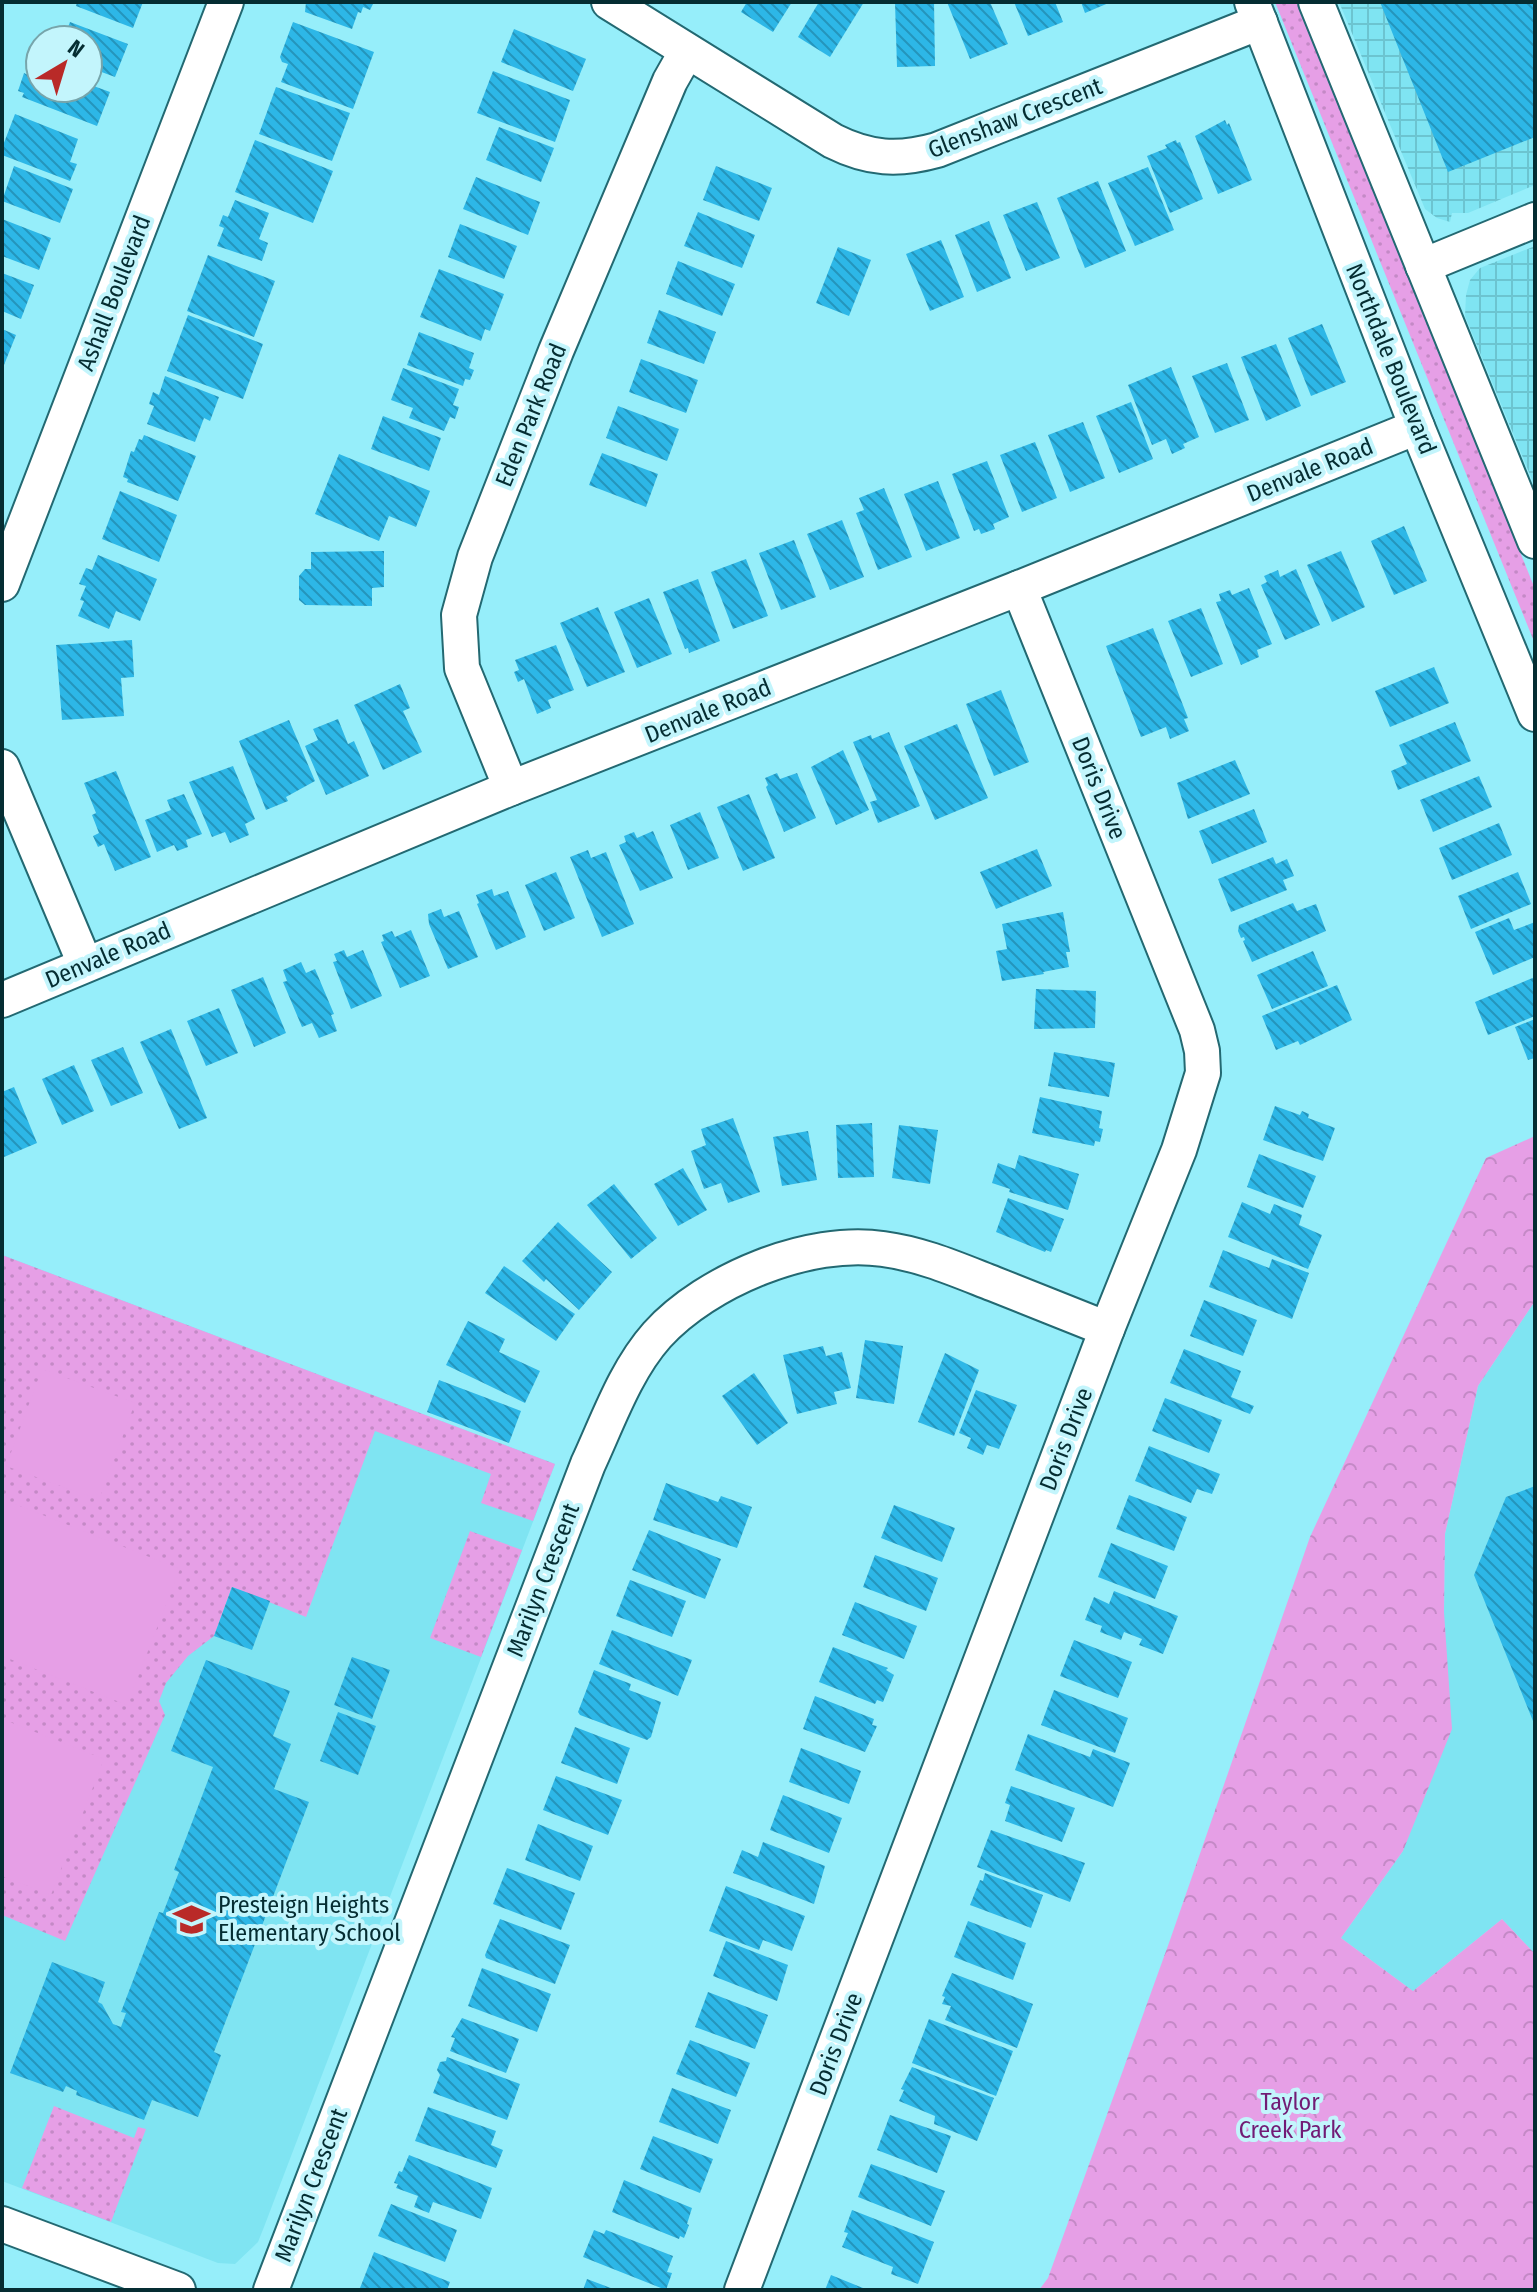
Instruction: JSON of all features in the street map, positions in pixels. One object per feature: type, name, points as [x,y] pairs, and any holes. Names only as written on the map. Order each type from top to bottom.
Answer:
[{"type":"street","name":"Ashall Boulevard","points":[[2,584],[226,2]]},
{"type":"street","name":"Glenshaw Crescent","points":[[609,2],[833,141],[853,151],[888,158],[937,150],[1256,12]]},
{"type":"street","points":[[1316,2],[1535,541]]},
{"type":"street","name":"Northdale Boulevard","points":[[1256,12],[1417,427],[1535,714]]},
{"type":"street","name":"Eden Park Road","points":[[511,788],[462,668],[459,615],[475,557],[550,366],[670,81],[687,51]]},
{"type":"street","points":[[1423,266],[1535,220]]},
{"type":"street","name":"Denvale Road","points":[[2,1000],[511,788],[1417,427]]},
{"type":"street","name":"Doris Drive","points":[[742,2290],[1107,1329],[1184,1137],[1203,1073],[1202,1051],[1179,985],[1019,588]]},
{"type":"street","points":[[2,767],[85,964]]},
{"type":"street","name":"Marilyn Crescent","points":[[271,2290],[588,1464],[630,1373],[656,1336],[687,1307],[753,1270],[820,1249],[882,1249],[940,1263],[1107,1329]]},
{"type":"street","points":[[2,2224],[178,2290]]},
{"type":"shaded area","points":[[1339,2],[1535,2],[1535,185],[1468,213],[1452,213],[1450,222],[1437,218],[1425,209]]},
{"type":"shaded area","points":[[1535,246],[1535,487],[1465,316],[1470,280],[1480,268]]},
{"type":"shaded area","name":"Presteign Heights Elementary School","points":[[2,1255],[555,1464],[258,2242],[235,2264],[218,2263],[2,2181]]},
{"type":"shaded area","points":[[1535,1301],[1535,1954],[1502,1919],[1413,1991],[1341,1938],[1403,1851],[1444,1612],[1445,1534],[1478,1386]]},
{"type":"green space","points":[[1275,2],[1297,2],[1535,589],[1535,644]]},
{"type":"green space","name":"Taylor Creek Park","points":[[1535,1136],[1535,1301],[1478,1386],[1445,1534],[1444,1612],[1452,1729],[1403,1851],[1341,1938],[1413,1991],[1502,1919],[1535,1954],[1535,2290],[1039,2290],[1048,2278],[1170,1940],[1310,1537],[1486,1158]]},
{"type":"green space","points":[[2,1255],[555,1464],[533,1521],[481,1503],[491,1474],[375,1431],[306,1617],[232,1587],[214,1636],[188,1656],[166,1683],[159,1701],[165,1715],[65,1941],[2,1915]]},
{"type":"green space","points":[[42,1369],[135,1403],[99,1500],[6,1466]]},
{"type":"green space","points":[[2,1499],[180,1569],[127,1705],[2,1656]]},
{"type":"green space","points":[[470,1531],[522,1550],[481,1657],[430,1638]]},
{"type":"green space","points":[[2,1719],[104,1759],[51,1895],[2,1876]]},
{"type":"green space","points":[[54,2106],[134,2138],[138,2127],[146,2129],[111,2222],[22,2188]]},
{"type":"building","points":[[77,2],[143,2],[133,28],[76,6]]},
{"type":"building","points":[[306,2],[374,2],[370,10],[363,7],[361,13],[358,12],[352,29],[305,12]]},
{"type":"building","points":[[747,2],[792,2],[773,32],[741,12]]},
{"type":"building","points":[[819,2],[864,2],[830,57],[798,37]]},
{"type":"building","points":[[895,2],[934,2],[935,66],[897,67]]},
{"type":"building","points":[[947,2],[990,2],[1008,44],[970,59]]},
{"type":"building","points":[[1014,2],[1055,2],[1063,22],[1028,36]]},
{"type":"building","points":[[1081,2],[1111,2],[1085,13]]},
{"type":"building","points":[[1380,2],[1535,2],[1535,137],[1448,172]]},
{"type":"building","points":[[293,22],[374,52],[353,109],[281,82],[288,64],[282,62],[280,57]]},
{"type":"building","points":[[514,29],[586,59],[573,91],[501,62]]},
{"type":"building","points":[[104,35],[128,44],[115,77],[104,73]]},
{"type":"building","points":[[493,71],[570,100],[555,142],[477,113]]},
{"type":"building","points":[[24,73],[24,93],[18,91]]},
{"type":"building","points":[[276,87],[350,113],[332,161],[259,134]]},
{"type":"building","points":[[104,90],[110,92],[97,126],[40,104],[104,104]]},
{"type":"building","points":[[15,114],[78,139],[70,162],[77,164],[70,181],[2,155]]},
{"type":"building","points":[[1225,120],[1227,125],[1229,123],[1252,180],[1218,194],[1195,136]]},
{"type":"building","points":[[499,127],[554,148],[541,182],[486,160]]},
{"type":"building","points":[[255,140],[333,171],[313,223],[235,192]]},
{"type":"building","points":[[1176,140],[1180,142],[1203,199],[1170,213],[1147,156],[1167,148],[1165,145]]},
{"type":"building","points":[[14,166],[73,189],[60,223],[2,201]]},
{"type":"building","points":[[716,166],[772,188],[759,221],[703,200]]},
{"type":"building","points":[[1148,167],[1174,230],[1135,246],[1108,183]]},
{"type":"building","points":[[476,177],[540,202],[528,235],[463,209]]},
{"type":"building","points":[[1098,181],[1126,251],[1085,268],[1057,198]]},
{"type":"building","points":[[235,200],[269,213],[259,239],[268,243],[262,261],[217,246],[224,228],[219,226],[223,215],[228,217]]},
{"type":"building","points":[[1037,202],[1060,258],[1026,271],[1003,215]]},
{"type":"building","points":[[698,212],[755,235],[742,268],[684,246]]},
{"type":"building","points":[[2,219],[51,238],[39,270],[2,256]]},
{"type":"building","points":[[989,221],[1011,278],[977,292],[955,235]]},
{"type":"building","points":[[460,224],[517,246],[504,279],[448,257]]},
{"type":"building","points":[[941,240],[964,297],[930,311],[906,254]]},
{"type":"building","points":[[838,247],[871,260],[849,316],[816,303]]},
{"type":"building","points":[[208,255],[275,281],[254,337],[187,311]]},
{"type":"building","points":[[678,261],[735,284],[722,316],[666,294]]},
{"type":"building","points":[[439,269],[504,294],[490,331],[485,329],[481,341],[420,317]]},
{"type":"building","points":[[2,273],[34,285],[21,319],[2,311]]},
{"type":"building","points":[[659,310],[716,332],[704,364],[647,343]]},
{"type":"building","points":[[188,315],[263,344],[243,399],[167,371]]},
{"type":"building","points":[[1322,324],[1346,382],[1311,396],[1288,338]]},
{"type":"building","points":[[2,329],[16,335],[2,370]]},
{"type":"building","points":[[419,332],[474,353],[469,368],[474,370],[470,380],[465,379],[463,386],[407,365]]},
{"type":"building","points":[[1276,344],[1301,406],[1266,421],[1241,357]]},
{"type":"building","points":[[641,359],[698,380],[686,413],[629,392]]},
{"type":"building","points":[[1227,363],[1249,420],[1215,433],[1192,376]]},
{"type":"building","points":[[1171,367],[1199,437],[1183,444],[1185,448],[1172,454],[1166,439],[1152,445],[1128,385]]},
{"type":"building","points":[[403,368],[459,389],[453,405],[459,407],[455,419],[450,417],[444,431],[409,418],[413,408],[391,400]]},
{"type":"building","points":[[165,376],[219,397],[210,421],[204,418],[195,442],[147,424],[154,406],[149,404],[153,392],[159,395]]},
{"type":"building","points":[[1131,402],[1153,459],[1119,473],[1096,416]]},
{"type":"building","points":[[618,406],[679,429],[667,461],[606,438]]},
{"type":"building","points":[[383,416],[441,438],[429,471],[371,449]]},
{"type":"building","points":[[1083,422],[1105,478],[1070,492],[1048,435]]},
{"type":"building","points":[[144,435],[196,456],[178,501],[127,482],[128,479],[123,477],[131,451],[134,452]]},
{"type":"building","points":[[1035,442],[1057,498],[1022,512],[1000,455]]},
{"type":"building","points":[[602,453],[658,474],[646,507],[589,485]]},
{"type":"building","points":[[339,454],[430,491],[416,527],[389,516],[379,541],[315,514]]},
{"type":"building","points":[[987,461],[1009,517],[993,524],[995,529],[981,534],[979,529],[974,531],[952,474]]},
{"type":"building","points":[[938,481],[960,538],[926,551],[904,494]]},
{"type":"building","points":[[884,488],[912,557],[878,570],[856,513],[864,510],[859,498]]},
{"type":"building","points":[[120,491],[177,515],[159,562],[102,539]]},
{"type":"building","points":[[842,520],[864,577],[830,590],[807,534]]},
{"type":"building","points":[[1404,526],[1427,581],[1394,595],[1371,541]]},
{"type":"building","points":[[794,540],[816,597],[781,610],[759,553]]},
{"type":"building","points":[[384,551],[384,587],[372,588],[372,606],[305,605],[299,600],[299,576],[305,569],[311,569],[311,552]]},
{"type":"building","points":[[1341,551],[1365,607],[1332,622],[1307,565]]},
{"type":"building","points":[[98,555],[157,579],[140,621],[116,611],[109,629],[78,616],[86,586],[79,584],[86,568],[92,570]]},
{"type":"building","points":[[746,559],[768,616],[733,629],[711,572]]},
{"type":"building","points":[[1296,569],[1320,625],[1285,640],[1261,585],[1267,582],[1264,576],[1278,570],[1280,577]]},
{"type":"building","points":[[698,579],[720,641],[689,653],[663,592]]},
{"type":"building","points":[[1249,588],[1272,644],[1257,650],[1259,657],[1241,665],[1216,602],[1221,601],[1219,594],[1230,590],[1232,595]]},
{"type":"building","points":[[649,598],[672,654],[637,668],[614,612]]},
{"type":"building","points":[[598,607],[625,672],[587,687],[560,623]]},
{"type":"building","points":[[1201,608],[1223,664],[1191,677],[1168,621]]},
{"type":"building","points":[[1153,628],[1188,718],[1184,719],[1189,731],[1170,739],[1166,727],[1141,737],[1106,646]]},
{"type":"building","points":[[132,640],[134,677],[121,678],[124,716],[62,720],[56,645]]},
{"type":"building","points":[[556,645],[574,690],[548,700],[551,708],[537,714],[524,679],[518,682],[514,672],[519,670],[515,660]]},
{"type":"building","points":[[1434,667],[1449,703],[1390,727],[1375,691]]},
{"type":"building","points":[[400,684],[410,708],[403,711],[422,752],[383,770],[354,705]]},
{"type":"building","points":[[1001,690],[1029,762],[994,776],[966,704]]},
{"type":"building","points":[[338,719],[348,744],[354,741],[369,776],[326,795],[305,746],[318,740],[313,729]]},
{"type":"building","points":[[289,720],[315,781],[286,797],[288,801],[266,810],[239,741]]},
{"type":"building","points":[[1455,722],[1471,761],[1398,790],[1391,771],[1407,764],[1399,745]]},
{"type":"building","points":[[957,724],[988,798],[935,820],[904,746]]},
{"type":"building","points":[[889,732],[920,806],[878,823],[870,802],[877,800],[853,742]]},
{"type":"building","points":[[843,750],[869,810],[836,825],[811,767]]},
{"type":"building","points":[[1235,760],[1250,794],[1188,819],[1177,783]]},
{"type":"building","points":[[233,766],[255,819],[245,824],[249,835],[230,843],[225,832],[212,837],[189,782]]},
{"type":"building","points":[[116,771],[151,857],[115,871],[104,844],[98,847],[93,836],[99,833],[92,815],[96,813],[84,783]]},
{"type":"building","points":[[777,773],[780,779],[797,773],[816,818],[784,832],[766,787],[765,778]]},
{"type":"building","points":[[1479,776],[1492,807],[1433,832],[1420,800]]},
{"type":"building","points":[[184,794],[202,834],[186,840],[188,847],[177,851],[174,845],[157,852],[145,820],[171,810],[167,800]]},
{"type":"building","points":[[749,794],[775,858],[743,871],[717,807]]},
{"type":"building","points":[[1254,809],[1267,842],[1212,864],[1199,831]]},
{"type":"building","points":[[700,812],[719,858],[688,870],[670,825]]},
{"type":"building","points":[[1499,823],[1512,855],[1452,880],[1439,848]]},
{"type":"building","points":[[653,831],[673,878],[640,891],[619,845],[626,842],[624,836],[634,832],[637,838]]},
{"type":"building","points":[[1037,849],[1052,886],[996,909],[980,872]]},
{"type":"building","points":[[588,850],[591,858],[606,852],[634,924],[602,937],[570,857]]},
{"type":"building","points":[[1273,857],[1276,864],[1287,859],[1294,876],[1283,880],[1287,890],[1231,912],[1218,879]]},
{"type":"building","points":[[556,872],[575,918],[544,931],[525,885]]},
{"type":"building","points":[[1518,872],[1531,904],[1471,929],[1458,896]]},
{"type":"building","points":[[492,889],[494,896],[508,891],[526,937],[496,950],[476,895]]},
{"type":"building","points":[[1293,903],[1297,911],[1316,904],[1326,931],[1252,962],[1244,937],[1241,938],[1238,931],[1239,925]]},
{"type":"building","points":[[441,909],[444,917],[459,911],[478,957],[448,969],[429,924],[428,914]]},
{"type":"building","points":[[1063,912],[1070,952],[1066,952],[1069,967],[1002,981],[996,951],[1007,949],[1002,924]]},
{"type":"building","points":[[1509,918],[1514,930],[1535,922],[1535,957],[1493,975],[1475,932]]},
{"type":"building","points":[[411,930],[430,976],[400,988],[381,942],[384,941],[382,935],[392,931],[395,937]]},
{"type":"building","points":[[344,950],[347,957],[363,950],[382,996],[351,1009],[333,962],[337,961],[334,954]]},
{"type":"building","points":[[1313,951],[1328,986],[1272,1009],[1257,975]]},
{"type":"building","points":[[301,962],[306,973],[315,969],[334,1014],[331,1015],[337,1031],[319,1038],[312,1023],[302,1027],[283,982],[287,981],[283,970]]},
{"type":"building","points":[[263,977],[286,1033],[254,1047],[231,990]]},
{"type":"building","points":[[1535,977],[1535,1016],[1488,1035],[1475,1002]]},
{"type":"building","points":[[1337,985],[1352,1020],[1300,1045],[1298,1041],[1276,1050],[1262,1016]]},
{"type":"building","points":[[1036,989],[1096,991],[1095,1028],[1034,1029]]},
{"type":"building","points":[[219,1008],[238,1053],[206,1066],[187,1021]]},
{"type":"building","points":[[1535,1019],[1535,1058],[1528,1060],[1515,1027]]},
{"type":"building","points":[[171,1029],[207,1118],[179,1129],[140,1042]]},
{"type":"building","points":[[123,1047],[143,1093],[111,1106],[91,1060]]},
{"type":"building","points":[[1054,1052],[1115,1063],[1109,1097],[1048,1086]]},
{"type":"building","points":[[74,1065],[94,1111],[62,1125],[42,1079]]},
{"type":"building","points":[[14,1087],[37,1143],[4,1157],[2,1092]]},
{"type":"building","points":[[1040,1097],[1102,1111],[1100,1142],[1095,1141],[1094,1146],[1032,1133]]},
{"type":"building","points":[[1275,1106],[1300,1115],[1302,1111],[1309,1114],[1308,1118],[1335,1128],[1323,1161],[1263,1140]]},
{"type":"building","points":[[733,1118],[760,1192],[728,1203],[721,1183],[704,1189],[691,1151],[706,1145],[701,1129]]},
{"type":"building","points":[[872,1123],[874,1177],[838,1178],[836,1125]]},
{"type":"building","points":[[899,1125],[938,1130],[930,1184],[892,1178]]},
{"type":"building","points":[[808,1131],[817,1180],[782,1186],[773,1137]]},
{"type":"building","points":[[1259,1154],[1316,1176],[1303,1208],[1247,1187]]},
{"type":"building","points":[[1019,1155],[1079,1174],[1068,1210],[1009,1192],[1010,1189],[992,1183],[998,1163],[1015,1169]]},
{"type":"building","points":[[683,1168],[707,1210],[678,1226],[654,1184]]},
{"type":"building","points":[[614,1184],[657,1238],[631,1259],[587,1205]]},
{"type":"building","points":[[1008,1198],[1064,1219],[1051,1252],[996,1232]]},
{"type":"building","points":[[1242,1202],[1270,1214],[1274,1204],[1302,1215],[1299,1225],[1322,1235],[1308,1269],[1228,1237]]},
{"type":"building","points":[[558,1222],[612,1272],[579,1310],[522,1261]]},
{"type":"building","points":[[1223,1250],[1269,1268],[1272,1259],[1309,1273],[1292,1319],[1209,1287]]},
{"type":"building","points":[[504,1266],[575,1314],[556,1341],[485,1293]]},
{"type":"building","points":[[1204,1300],[1257,1320],[1243,1356],[1190,1336]]},
{"type":"building","points":[[468,1321],[505,1339],[499,1352],[540,1371],[525,1403],[446,1365]]},
{"type":"building","points":[[865,1340],[903,1346],[894,1404],[856,1398]]},
{"type":"building","points":[[823,1346],[826,1356],[842,1352],[851,1388],[834,1392],[837,1404],[797,1414],[783,1355]]},
{"type":"building","points":[[1184,1349],[1241,1371],[1231,1397],[1254,1406],[1250,1414],[1170,1383]]},
{"type":"building","points":[[945,1353],[979,1370],[954,1436],[918,1422]]},
{"type":"building","points":[[754,1373],[788,1423],[757,1445],[722,1396]]},
{"type":"building","points":[[439,1380],[521,1411],[509,1443],[427,1412]]},
{"type":"building","points":[[976,1390],[1017,1405],[999,1449],[987,1445],[983,1455],[967,1448],[971,1438],[959,1433]]},
{"type":"building","points":[[1165,1398],[1222,1420],[1209,1453],[1152,1431]]},
{"type":"building","points":[[1149,1446],[1220,1474],[1212,1494],[1197,1489],[1191,1503],[1135,1481]]},
{"type":"building","points":[[666,1483],[718,1502],[721,1496],[752,1507],[737,1548],[653,1520]]},
{"type":"building","points":[[1535,1486],[1535,1726],[1474,1575],[1506,1497]]},
{"type":"building","points":[[1129,1495],[1187,1517],[1174,1551],[1116,1529]]},
{"type":"building","points":[[894,1505],[955,1528],[942,1562],[881,1538]]},
{"type":"building","points":[[649,1530],[721,1559],[705,1599],[632,1570]]},
{"type":"building","points":[[1111,1543],[1168,1566],[1155,1599],[1098,1577]]},
{"type":"building","points":[[875,1555],[938,1578],[926,1611],[863,1587]]},
{"type":"building","points":[[630,1580],[686,1601],[672,1637],[616,1616]]},
{"type":"building","points":[[232,1587],[270,1601],[252,1650],[214,1636]]},
{"type":"building","points":[[1114,1591],[1178,1616],[1163,1654],[1139,1645],[1142,1639],[1124,1632],[1121,1640],[1100,1632],[1102,1626],[1085,1620],[1094,1597],[1109,1604]]},
{"type":"building","points":[[855,1602],[917,1626],[904,1659],[842,1635]]},
{"type":"building","points":[[612,1630],[692,1660],[678,1696],[599,1664]]},
{"type":"building","points":[[1074,1640],[1132,1662],[1118,1698],[1060,1676]]},
{"type":"building","points":[[833,1647],[888,1668],[886,1670],[894,1675],[883,1702],[877,1700],[875,1704],[819,1682]]},
{"type":"building","points":[[352,1657],[390,1670],[372,1719],[334,1705]]},
{"type":"building","points":[[206,1660],[290,1691],[273,1736],[291,1744],[274,1789],[309,1802],[214,2052],[221,2055],[198,2117],[152,2100],[144,2120],[76,2095],[77,2091],[66,2086],[63,2092],[10,2073],[52,1962],[105,1982],[98,2002],[113,2024],[121,2027],[126,2013],[121,2012],[159,1912],[163,1913],[179,1872],[174,1870],[213,1767],[171,1751]]},
{"type":"building","points":[[594,1670],[631,1684],[629,1690],[661,1702],[651,1737],[647,1740],[580,1715],[578,1712]]},
{"type":"building","points":[[1054,1690],[1128,1718],[1115,1753],[1041,1725]]},
{"type":"building","points":[[815,1696],[874,1719],[872,1725],[877,1726],[865,1752],[803,1729]]},
{"type":"building","points":[[338,1712],[376,1726],[358,1775],[320,1761]]},
{"type":"building","points":[[575,1727],[630,1748],[617,1784],[561,1763]]},
{"type":"building","points":[[1028,1734],[1090,1757],[1093,1749],[1130,1763],[1113,1807],[1015,1770]]},
{"type":"building","points":[[801,1748],[861,1771],[849,1804],[789,1782]]},
{"type":"building","points":[[556,1776],[622,1800],[608,1835],[543,1810]]},
{"type":"building","points":[[1011,1786],[1075,1808],[1062,1842],[1005,1821],[1010,1805],[1005,1803]]},
{"type":"building","points":[[783,1795],[842,1818],[829,1853],[770,1830]]},
{"type":"building","points":[[538,1824],[593,1846],[580,1881],[525,1860]]},
{"type":"building","points":[[991,1830],[1085,1863],[1070,1902],[977,1867]]},
{"type":"building","points":[[763,1842],[825,1866],[814,1904],[733,1873],[742,1850],[758,1857]]},
{"type":"building","points":[[507,1868],[575,1893],[561,1930],[493,1904]]},
{"type":"building","points":[[985,1873],[1043,1895],[1031,1928],[970,1905]]},
{"type":"building","points":[[726,1886],[805,1916],[792,1951],[763,1940],[759,1950],[709,1931]]},
{"type":"building","points":[[500,1919],[570,1945],[555,1984],[486,1958]]},
{"type":"building","points":[[968,1921],[1026,1943],[1013,1980],[954,1957]]},
{"type":"building","points":[[726,1941],[788,1965],[777,2001],[713,1976]]},
{"type":"building","points":[[482,1968],[551,1994],[537,2032],[468,2006]]},
{"type":"building","points":[[952,1973],[1033,2004],[1017,2048],[945,2020],[951,2006],[942,2004],[945,1997],[942,1996]]},
{"type":"building","points":[[708,1992],[768,2015],[755,2049],[695,2027]]},
{"type":"building","points":[[462,2018],[519,2039],[506,2073],[450,2051],[455,2038],[451,2037]]},
{"type":"building","points":[[929,2019],[1013,2051],[996,2096],[912,2063]]},
{"type":"building","points":[[690,2040],[750,2063],[736,2097],[676,2074]]},
{"type":"building","points":[[447,2057],[520,2084],[507,2120],[433,2093],[440,2075],[437,2070],[440,2062],[446,2061]]},
{"type":"building","points":[[912,2067],[994,2098],[977,2141],[934,2124],[935,2116],[899,2101],[904,2090],[901,2089]]},
{"type":"building","points":[[672,2088],[731,2110],[718,2144],[659,2122]]},
{"type":"building","points":[[428,2107],[496,2131],[491,2145],[503,2150],[496,2168],[415,2141]]},
{"type":"building","points":[[890,2115],[951,2136],[937,2173],[877,2150]]},
{"type":"building","points":[[653,2136],[713,2159],[700,2193],[640,2169]]},
{"type":"building","points":[[409,2155],[492,2188],[481,2219],[433,2202],[429,2213],[414,2207],[418,2196],[396,2188],[398,2184],[394,2183]]},
{"type":"building","points":[[871,2164],[945,2191],[931,2226],[858,2197]]},
{"type":"building","points":[[624,2180],[692,2208],[684,2238],[680,2236],[679,2239],[612,2212]]},
{"type":"building","points":[[391,2204],[457,2230],[445,2262],[378,2236]]},
{"type":"building","points":[[852,2210],[934,2242],[918,2284],[891,2274],[893,2267],[842,2247]]},
{"type":"building","points":[[594,2230],[604,2234],[606,2230],[673,2256],[667,2272],[672,2273],[666,2290],[583,2257]]},
{"type":"building","points":[[374,2252],[450,2282],[447,2290],[360,2288]]},
{"type":"building","points":[[831,2275],[858,2286],[868,2290],[825,2290]]},
{"type":"building","points":[[587,2279],[616,2290],[583,2290]]},
{"type":"place","name":"Presteign Heights Elementary School","points":[[192,1919]]}]
